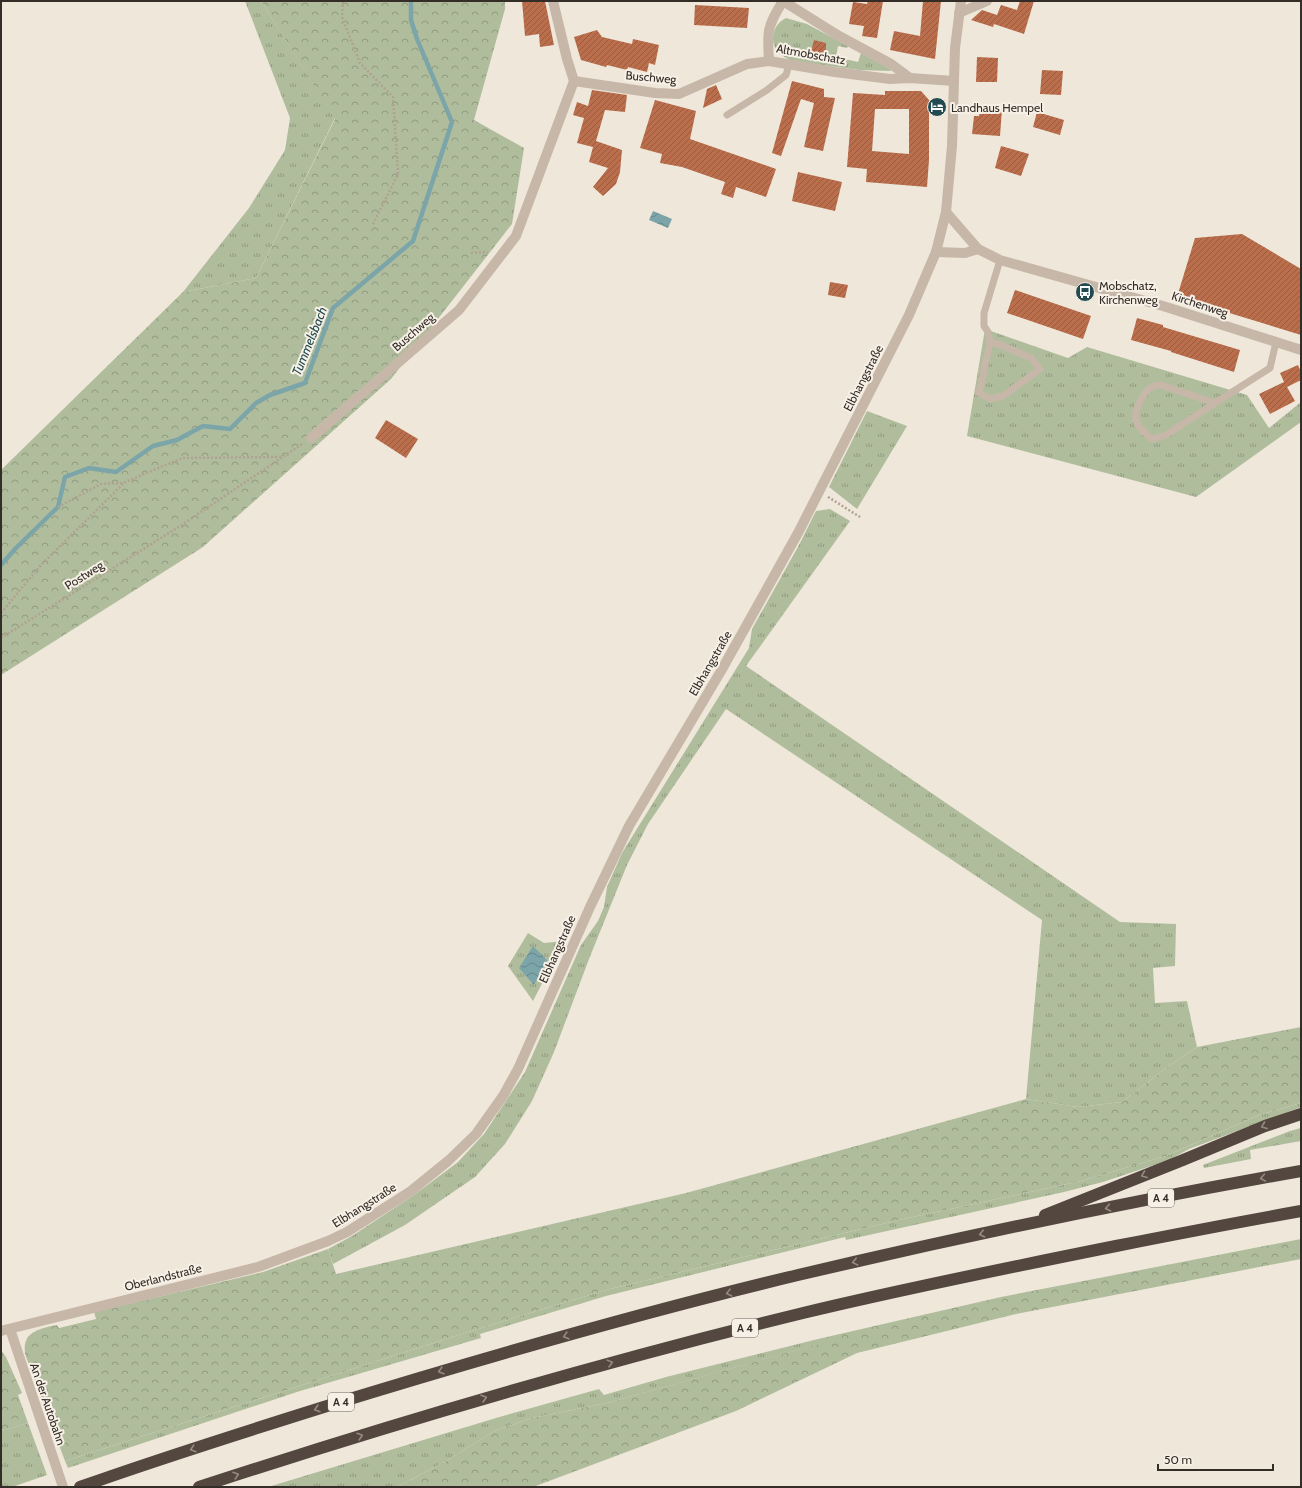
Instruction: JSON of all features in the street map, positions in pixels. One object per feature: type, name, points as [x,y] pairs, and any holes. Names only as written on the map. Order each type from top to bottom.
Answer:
[{"type":"highway","points":[[1020,1225],[1265,1126],[1301,1114]]},
{"type":"highway","name":"A 4","points":[[80,1487],[158,1460],[441,1371],[597,1327],[796,1276],[1020,1225],[1301,1171]]},
{"type":"highway","name":"A 4","points":[[199,1487],[459,1405],[613,1362],[796,1315],[992,1271],[1301,1211]]},
{"type":"street","points":[[553,1],[574,81]]},
{"type":"street","name":"Altmobschatz","points":[[910,78],[891,64],[840,36],[783,1],[770,23],[768,35],[769,61],[890,79],[910,78],[954,81]]},
{"type":"street","name":"Elbhangstraße","points":[[328,1241],[347,1232],[411,1191],[448,1161],[476,1134],[503,1096],[518,1069],[590,907],[629,826],[721,671],[798,533],[819,492],[909,315],[936,252],[946,212],[952,146],[955,48],[961,1]]},
{"type":"street","points":[[959,13],[987,1]]},
{"type":"street","name":"Buschweg","points":[[311,438],[459,310],[516,236],[574,81],[655,93],[679,94],[747,64],[769,61]]},
{"type":"street","name":"Kirchenweg","points":[[946,212],[978,249],[1000,260],[1163,306],[1301,350]]},
{"type":"street","points":[[936,252],[965,253],[978,249]]},
{"type":"street","name":"Oberlandstraße","points":[[5,1330],[258,1267],[328,1241]]},
{"type":"street","name":"An der Autobahn","points":[[5,1330],[42,1426],[63,1487]]},
{"type":"lane","points":[[727,114],[767,90],[786,75],[789,65]]},
{"type":"lane","points":[[990,342],[1001,345],[1031,358],[1040,369],[1003,396],[990,400],[978,393],[990,342],[988,332],[984,326],[984,313],[1000,260]]},
{"type":"lane","points":[[1215,403],[1161,385],[1152,386],[1147,390],[1135,412],[1136,422],[1144,433],[1152,439],[1166,434],[1215,403],[1270,368],[1276,342]]},
{"type":"path","points":[[343,1],[342,17],[360,63],[393,98],[398,174],[372,226]]},
{"type":"path","points":[[471,253],[486,252]]},
{"type":"path","points":[[58,507],[101,484],[123,483],[182,458],[282,457],[311,438]]},
{"type":"path","name":"Postweg","points":[[1,638],[178,528],[282,457]]},
{"type":"path","points":[[1,613],[41,565],[123,483]]},
{"type":"path","points":[[819,492],[860,517]]},
{"type":"green space","points":[[245,1],[261,1],[335,118],[256,278],[183,292],[249,208],[285,150],[290,118]]},
{"type":"green space","points":[[261,1],[505,1],[505,9],[474,120],[524,148],[512,224],[391,379],[203,547],[1,675],[1,470],[183,292],[256,278],[335,119]]},
{"type":"green space","points":[[786,18],[807,24],[848,46],[847,48],[838,46],[836,57],[858,62],[861,53],[890,69],[891,71],[859,70],[792,61],[778,52],[775,48],[773,38],[775,28]]},
{"type":"green space","points":[[985,329],[1068,358],[1087,347],[1247,395],[1269,428],[1301,402],[1301,422],[1196,497],[967,436]]},
{"type":"green space","points":[[867,411],[907,426],[857,509],[829,487]]},
{"type":"green space","points":[[830,509],[850,521],[746,666],[1120,922],[1176,924],[1175,966],[1153,968],[1155,1003],[1187,1001],[1197,1047],[1166,1068],[1122,1102],[1078,1107],[1026,1099],[1042,920],[726,709],[648,824],[627,865],[589,959],[554,1052],[532,1101],[505,1144],[475,1177],[405,1225],[333,1264],[328,1249],[352,1236],[414,1195],[458,1162],[484,1134],[525,1072],[581,945],[598,921],[604,907],[607,887],[622,853],[749,648],[752,629],[799,545],[816,511]]},
{"type":"green space","points":[[528,933],[544,943],[564,941],[533,1001],[508,966]]},
{"type":"green space","points":[[1301,1027],[1301,1103],[1259,1115],[1166,1156],[1081,1181],[903,1219],[606,1290],[468,1332],[65,1461],[25,1354],[25,1344],[28,1337],[43,1328],[57,1325],[59,1328],[96,1319],[94,1312],[263,1272],[328,1249],[336,1274],[686,1193],[1026,1099],[1078,1107],[1122,1102],[1166,1068],[1197,1047]]},
{"type":"green space","points":[[1301,1103],[1301,1107],[1189,1149],[1169,1160],[1103,1182],[846,1240],[845,1237],[606,1296],[480,1334],[481,1338],[300,1391],[68,1468],[65,1461],[468,1332],[606,1290],[903,1219],[1081,1181],[1166,1156],[1259,1115]]},
{"type":"green space","points":[[1301,1128],[1301,1141],[1250,1150],[1251,1159],[1204,1168],[1203,1165]]},
{"type":"green space","points":[[1301,1239],[1301,1259],[1016,1314],[857,1353],[736,1411],[533,1487],[397,1487],[450,1459],[494,1431],[532,1418],[607,1403],[819,1344],[818,1339],[1001,1297]]},
{"type":"green space","points":[[818,1339],[820,1344],[607,1403],[532,1418],[494,1431],[450,1459],[397,1487],[268,1487],[496,1418],[599,1389],[604,1395],[666,1377]]},
{"type":"green space","points":[[1,1350],[6,1357],[22,1393],[18,1395],[28,1423],[1,1431]]},
{"type":"green space","points":[[28,1423],[47,1475],[12,1487],[1,1487],[1,1431]]},
{"type":"water","points":[[653,211],[672,219],[668,228],[649,220]]},
{"type":"water","points":[[533,946],[547,960],[534,985],[519,968]]},
{"type":"building","points":[[522,1],[545,1],[554,45],[540,47],[539,34],[525,36]]},
{"type":"building","points":[[868,1],[883,1],[877,38],[862,36],[864,26],[849,24],[853,2],[867,4]]},
{"type":"building","points":[[923,1],[941,1],[935,59],[890,50],[894,31],[920,36]]},
{"type":"building","points":[[1020,1],[1034,1],[1024,34],[994,24],[993,27],[971,20],[982,10],[997,15],[1001,5],[1017,10]]},
{"type":"building","points":[[695,5],[749,8],[747,28],[694,25]]},
{"type":"building","points":[[597,30],[602,37],[632,44],[633,39],[659,45],[655,65],[649,63],[647,72],[628,67],[627,70],[607,65],[606,67],[581,60],[574,37]]},
{"type":"building","points":[[814,40],[826,43],[826,55],[811,52]]},
{"type":"building","points":[[977,57],[998,58],[997,82],[976,82]]},
{"type":"building","points":[[1042,70],[1063,71],[1061,95],[1040,94]]},
{"type":"building","points":[[792,81],[824,89],[824,97],[835,98],[823,151],[804,147],[814,103],[801,99],[781,156],[772,153]]},
{"type":"building","points":[[716,85],[722,99],[703,108],[707,89]]},
{"type":"building","points":[[592,90],[627,95],[625,112],[605,110],[596,141],[622,150],[620,172],[616,184],[603,196],[593,187],[608,168],[589,162],[593,147],[577,143],[584,118],[573,115],[577,102],[588,106]]},
{"type":"building","points":[[885,91],[921,91],[929,100],[929,160],[927,187],[866,182],[867,169],[847,167],[853,93],[885,95]],"holes":[[[875,109],[909,109],[909,154],[872,151]]]},
{"type":"building","points":[[655,100],[696,111],[690,139],[776,169],[766,197],[736,187],[733,198],[721,194],[725,182],[682,167],[660,163],[662,154],[640,148]]},
{"type":"building","points":[[980,108],[1002,109],[1000,136],[972,134],[974,116],[979,116]]},
{"type":"building","points":[[1037,112],[1064,120],[1060,135],[1033,127]]},
{"type":"building","points":[[1001,146],[1029,154],[1021,176],[995,168]]},
{"type":"building","points":[[798,172],[842,182],[835,211],[792,201]]},
{"type":"building","points":[[1242,234],[1301,269],[1301,335],[1177,297],[1195,238]]},
{"type":"building","points":[[830,282],[848,285],[845,298],[828,295]]},
{"type":"building","points":[[1015,290],[1091,316],[1083,339],[1007,313]]},
{"type":"building","points":[[1137,318],[1240,350],[1234,372],[1171,351],[1131,340]]},
{"type":"building","points":[[1298,365],[1301,372],[1301,380],[1287,387],[1295,401],[1270,414],[1259,394],[1284,382],[1280,373]]},
{"type":"building","points":[[386,420],[418,439],[406,458],[375,438]]},
{"type":"waterway","name":"Tummelsbach","points":[[1,565],[16,548],[58,507],[65,477],[89,468],[116,472],[153,446],[177,440],[203,426],[230,429],[256,403],[270,395],[305,383],[333,308],[413,241],[452,122],[417,39],[411,20],[411,1]]},
{"type":"place","name":"Landhaus Hempel","points":[[937,107]]},
{"type":"place","name":"Mobschatz, Kirchenweg","points":[[1085,292]]}]
